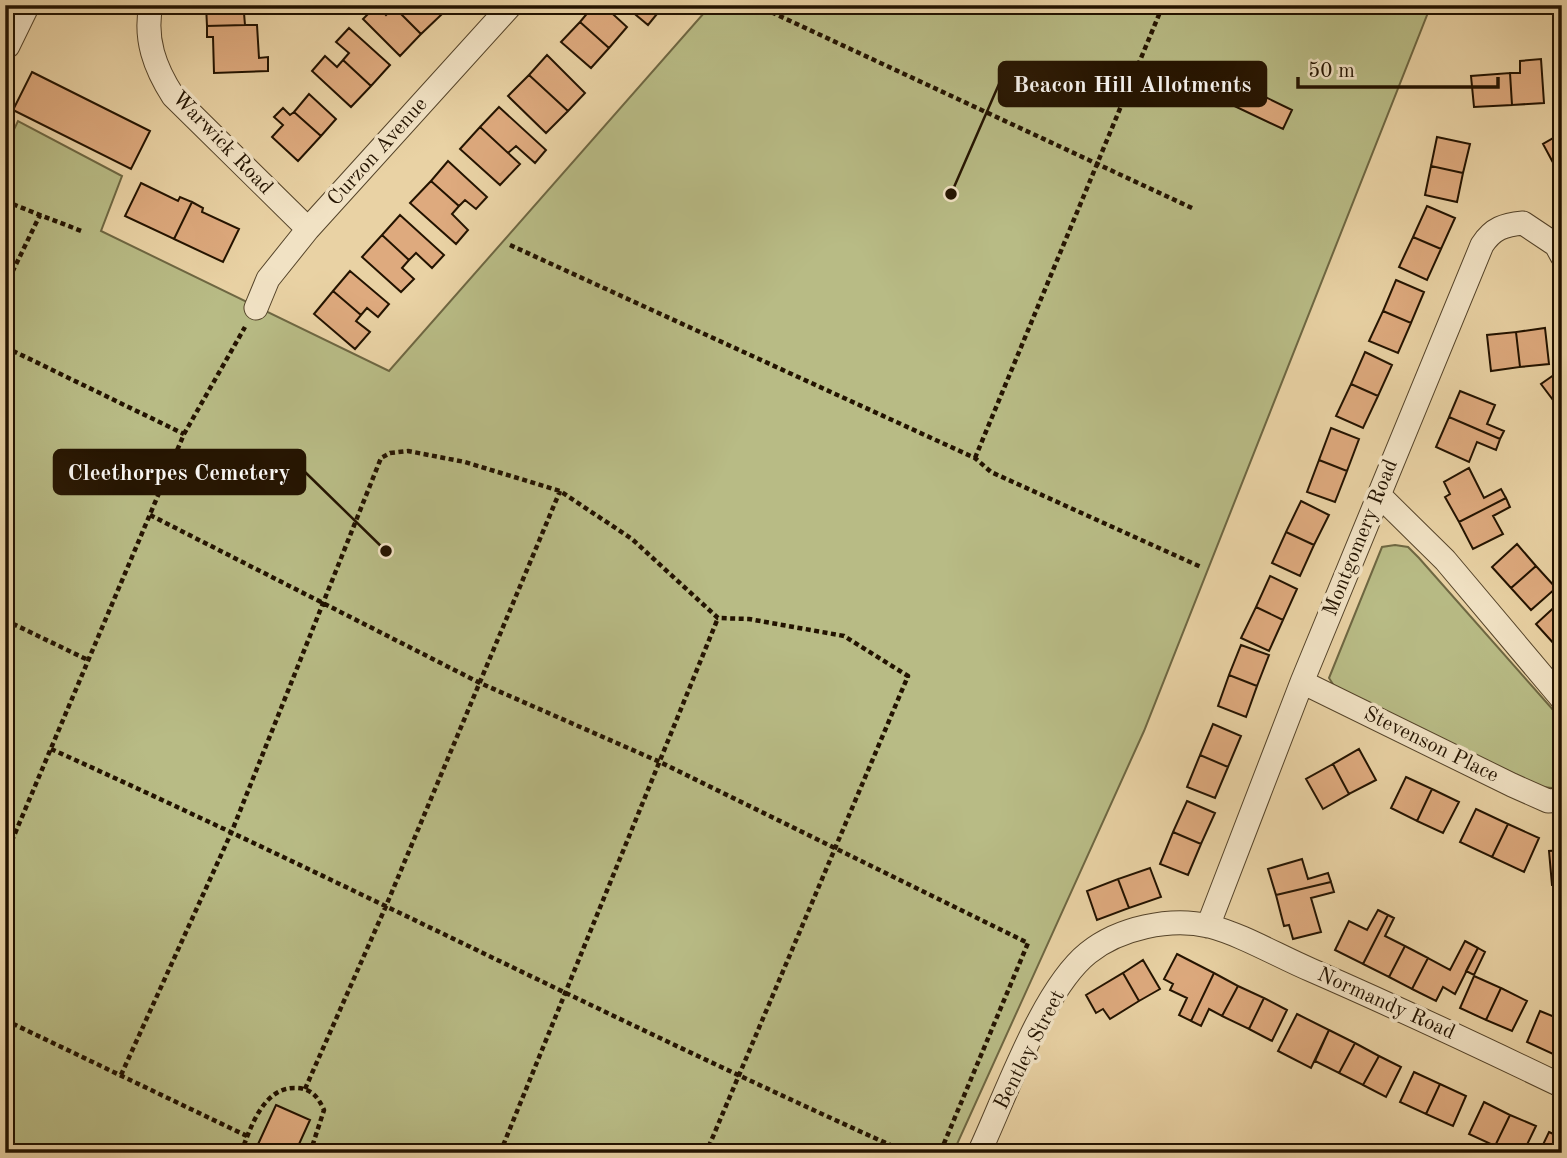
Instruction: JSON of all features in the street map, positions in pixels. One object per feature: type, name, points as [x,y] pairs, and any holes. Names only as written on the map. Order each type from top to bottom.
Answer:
[{"type":"street","points":[[8,46],[28,5]]},
{"type":"street","name":"Warwick Road","points":[[150,5],[150,50],[173,96],[308,229]]},
{"type":"street","name":"Curzon Avenue","points":[[256,308],[268,279],[308,229],[511,5]]},
{"type":"street","name":"Montgomery Road","points":[[1208,926],[1302,682],[1489,234],[1500,226],[1523,223],[1537,230],[1556,246],[1562,256]]},
{"type":"street","points":[[1379,495],[1446,560],[1562,699]]},
{"type":"street","name":"Stevenson Place","points":[[1302,682],[1512,785],[1548,800],[1562,800]]},
{"type":"street","name":"Bentley Street","points":[[979,1153],[1043,1016],[1072,969],[1088,954],[1131,931],[1164,923],[1208,926]]},
{"type":"street","name":"Normandy Road","points":[[1208,926],[1419,1018],[1562,1086]]},
{"type":"path","points":[[756,5],[1194,209]]},
{"type":"path","points":[[975,458],[1163,5]]},
{"type":"path","points":[[5,201],[84,232]]},
{"type":"path","points":[[5,287],[40,215]]},
{"type":"path","points":[[510,245],[975,458],[991,472],[1201,567]]},
{"type":"path","points":[[5,857],[184,434],[256,308]]},
{"type":"path","points":[[5,346],[184,434]]},
{"type":"path","points":[[121,1075],[232,831],[382,458],[390,453],[408,451],[465,462],[560,491],[632,539],[718,618],[749,619],[844,636],[908,676],[706,1153]]},
{"type":"path","points":[[304,1088],[386,906],[560,491]]},
{"type":"path","points":[[150,515],[480,683],[660,762],[1028,943],[940,1153]]},
{"type":"path","points":[[500,1153],[718,618]]},
{"type":"path","points":[[5,620],[88,660]]},
{"type":"path","points":[[51,749],[232,831],[738,1077],[908,1153]]},
{"type":"path","points":[[5,1020],[247,1136]]},
{"type":"path","points":[[241,1153],[247,1136],[268,1098],[286,1088],[304,1088],[318,1097],[324,1110],[310,1153]]},
{"type":"green space","points":[[711,5],[1431,5],[1144,731],[953,1153],[5,1153],[5,148],[18,121],[122,176],[101,231],[389,371]]},
{"type":"green space","points":[[1382,547],[1408,547],[1419,558],[1562,720],[1562,789],[1542,787],[1336,689],[1329,678]]},
{"type":"building","points":[[206,5],[259,5],[260,13],[244,13],[245,25],[207,26]]},
{"type":"building","points":[[377,5],[386,15],[394,7],[421,34],[400,56],[363,19]]},
{"type":"building","points":[[431,5],[441,15],[421,34],[394,7]]},
{"type":"building","points":[[594,5],[603,5],[627,27],[609,48],[580,22]]},
{"type":"building","points":[[624,5],[657,5],[661,9],[648,25]]},
{"type":"building","points":[[580,22],[609,48],[591,68],[561,42]]},
{"type":"building","points":[[257,25],[259,58],[268,57],[268,71],[214,73],[213,37],[207,37],[207,26]]},
{"type":"building","points":[[349,28],[390,65],[371,86],[343,60],[349,53],[336,42]]},
{"type":"building","points":[[547,55],[585,93],[568,111],[529,75]]},
{"type":"building","points":[[325,56],[337,67],[343,60],[371,86],[351,107],[312,71]]},
{"type":"building","points":[[1541,59],[1544,103],[1512,105],[1510,73],[1520,73],[1520,61]]},
{"type":"building","points":[[32,72],[150,131],[131,169],[13,110]]},
{"type":"building","points":[[1510,73],[1512,105],[1474,107],[1471,76]]},
{"type":"building","points":[[529,75],[568,111],[546,133],[508,96]]},
{"type":"building","points":[[1234,86],[1252,94],[1253,91],[1292,110],[1283,129],[1228,103],[1225,92]]},
{"type":"building","points":[[309,94],[336,119],[321,136],[294,112]]},
{"type":"building","points":[[499,107],[546,150],[535,163],[516,146],[508,153],[480,127]]},
{"type":"building","points":[[283,108],[290,115],[294,112],[321,136],[298,161],[272,137],[283,125],[274,117]]},
{"type":"building","points":[[480,127],[520,164],[500,185],[460,149]]},
{"type":"building","points":[[1562,133],[1562,167],[1557,170],[1543,144]]},
{"type":"building","points":[[1437,137],[1470,144],[1463,173],[1431,166]]},
{"type":"building","points":[[448,161],[487,197],[476,209],[465,200],[459,206],[431,181]]},
{"type":"building","points":[[1431,166],[1463,173],[1457,202],[1425,195]]},
{"type":"building","points":[[431,181],[459,206],[452,214],[468,230],[456,244],[410,203]]},
{"type":"building","points":[[141,183],[178,201],[180,197],[192,202],[174,239],[125,216]]},
{"type":"building","points":[[192,202],[203,208],[202,212],[239,229],[223,262],[174,239]]},
{"type":"building","points":[[1427,206],[1455,218],[1441,249],[1413,237]]},
{"type":"building","points":[[400,215],[444,255],[432,268],[416,253],[409,260],[382,235]]},
{"type":"building","points":[[382,235],[409,260],[402,268],[414,279],[401,292],[362,257]]},
{"type":"building","points":[[1413,237],[1441,249],[1427,280],[1399,267]]},
{"type":"building","points":[[350,271],[389,304],[378,317],[367,308],[361,315],[333,291]]},
{"type":"building","points":[[1396,280],[1424,292],[1411,323],[1383,311]]},
{"type":"building","points":[[333,291],[361,315],[356,321],[370,332],[355,349],[314,314]]},
{"type":"building","points":[[1383,311],[1411,323],[1398,353],[1369,341]]},
{"type":"building","points":[[1545,328],[1549,364],[1520,367],[1516,332]]},
{"type":"building","points":[[1516,332],[1520,367],[1491,371],[1487,335]]},
{"type":"building","points":[[1365,352],[1392,365],[1378,396],[1351,384]]},
{"type":"building","points":[[1558,372],[1562,377],[1562,412],[1541,384]]},
{"type":"building","points":[[1351,384],[1378,396],[1363,428],[1336,416]]},
{"type":"building","points":[[1460,391],[1495,405],[1487,424],[1504,431],[1500,439],[1449,417]]},
{"type":"building","points":[[1449,417],[1500,439],[1496,450],[1477,442],[1469,462],[1436,447]]},
{"type":"building","points":[[1331,428],[1359,439],[1347,471],[1319,460]]},
{"type":"building","points":[[1319,460],[1347,471],[1335,502],[1307,492]]},
{"type":"building","points":[[1469,468],[1484,498],[1501,489],[1506,498],[1459,522],[1445,497],[1450,494],[1444,482]]},
{"type":"building","points":[[1506,498],[1510,507],[1493,516],[1503,534],[1473,549],[1459,522]]},
{"type":"building","points":[[1301,501],[1329,515],[1314,545],[1286,532]]},
{"type":"building","points":[[1286,532],[1314,545],[1300,576],[1272,563]]},
{"type":"building","points":[[1517,544],[1536,566],[1511,588],[1492,567]]},
{"type":"building","points":[[1536,566],[1556,588],[1531,610],[1511,588]]},
{"type":"building","points":[[1270,576],[1297,589],[1283,620],[1256,607]]},
{"type":"building","points":[[1560,602],[1562,641],[1556,646],[1536,624]]},
{"type":"building","points":[[1256,607],[1283,620],[1269,651],[1241,638]]},
{"type":"building","points":[[1241,645],[1269,655],[1257,686],[1229,675]]},
{"type":"building","points":[[1229,675],[1257,686],[1246,717],[1218,706]]},
{"type":"building","points":[[1213,724],[1241,736],[1228,767],[1200,755]]},
{"type":"building","points":[[1359,749],[1376,780],[1349,794],[1333,764]]},
{"type":"building","points":[[1200,755],[1228,767],[1215,798],[1187,787]]},
{"type":"building","points":[[1333,764],[1349,794],[1323,809],[1306,779]]},
{"type":"building","points":[[1406,777],[1432,789],[1417,821],[1391,808]]},
{"type":"building","points":[[1432,789],[1459,802],[1443,833],[1417,821]]},
{"type":"building","points":[[1187,801],[1215,813],[1201,844],[1173,832]]},
{"type":"building","points":[[1476,809],[1508,824],[1492,857],[1460,842]]},
{"type":"building","points":[[1508,824],[1539,838],[1524,872],[1492,857]]},
{"type":"building","points":[[1173,832],[1201,844],[1188,875],[1160,864]]},
{"type":"building","points":[[1562,850],[1562,884],[1552,885],[1549,851]]},
{"type":"building","points":[[1302,859],[1308,879],[1328,873],[1331,882],[1276,895],[1268,869]]},
{"type":"building","points":[[1150,868],[1161,897],[1129,908],[1118,879]]},
{"type":"building","points":[[1118,879],[1129,908],[1097,920],[1087,891]]},
{"type":"building","points":[[1331,882],[1334,892],[1311,898],[1321,932],[1293,939],[1289,925],[1284,926],[1276,895]]},
{"type":"building","points":[[1378,910],[1388,915],[1363,964],[1335,950],[1349,921],[1367,930]]},
{"type":"building","points":[[1388,915],[1394,918],[1385,936],[1405,946],[1389,977],[1363,964]]},
{"type":"building","points":[[1465,941],[1478,948],[1455,994],[1443,987],[1436,1001],[1412,989],[1428,958],[1450,970]]},
{"type":"building","points":[[1405,946],[1428,958],[1412,989],[1389,977]]},
{"type":"building","points":[[1478,948],[1485,952],[1474,975],[1466,971]]},
{"type":"building","points":[[1177,954],[1214,973],[1191,1021],[1179,1015],[1187,998],[1170,990],[1173,984],[1164,979]]},
{"type":"building","points":[[1143,960],[1160,989],[1139,1001],[1123,973]]},
{"type":"building","points":[[1123,973],[1139,1001],[1110,1019],[1103,1009],[1096,1013],[1086,995]]},
{"type":"building","points":[[1214,973],[1238,986],[1222,1016],[1209,1009],[1201,1026],[1191,1021]]},
{"type":"building","points":[[1474,976],[1501,988],[1486,1020],[1460,1008]]},
{"type":"building","points":[[1238,986],[1264,998],[1249,1029],[1222,1016]]},
{"type":"building","points":[[1501,988],[1527,1001],[1512,1031],[1486,1020]]},
{"type":"building","points":[[1264,998],[1287,1010],[1272,1041],[1249,1029]]},
{"type":"building","points":[[1540,1011],[1562,1020],[1562,1034],[1553,1054],[1527,1042]]},
{"type":"building","points":[[1297,1014],[1329,1030],[1311,1068],[1278,1051]]},
{"type":"building","points":[[1329,1030],[1355,1043],[1339,1073],[1315,1061]]},
{"type":"building","points":[[1355,1043],[1379,1056],[1363,1085],[1339,1073]]},
{"type":"building","points":[[1379,1056],[1401,1067],[1386,1097],[1363,1085]]},
{"type":"building","points":[[1414,1072],[1440,1084],[1426,1114],[1400,1102]]},
{"type":"building","points":[[1440,1084],[1466,1096],[1453,1126],[1426,1114]]},
{"type":"building","points":[[1484,1102],[1510,1115],[1495,1146],[1469,1134]]},
{"type":"building","points":[[276,1105],[310,1120],[295,1153],[254,1153]]},
{"type":"building","points":[[1510,1115],[1536,1126],[1523,1153],[1509,1153],[1495,1146]]},
{"type":"building","points":[[1549,1132],[1562,1138],[1562,1153],[1539,1153]]},
{"type":"place","name":"Beacon Hill Allotments","points":[[951,194]]},
{"type":"place","name":"Cleethorpes Cemetery","points":[[386,551]]}]
